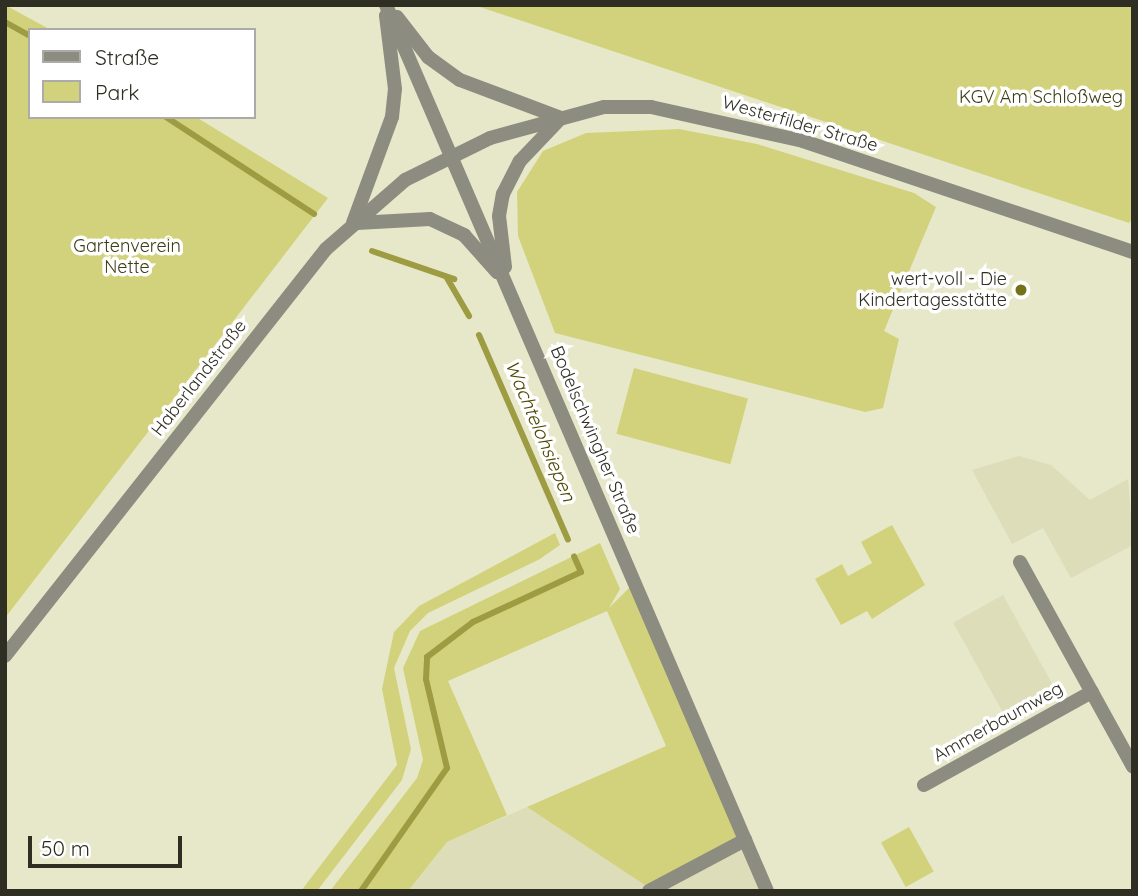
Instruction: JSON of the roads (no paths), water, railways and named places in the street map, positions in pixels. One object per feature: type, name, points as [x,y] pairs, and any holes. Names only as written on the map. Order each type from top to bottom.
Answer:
[{"type":"street","points":[[386,5],[428,57],[460,80],[561,118],[520,161],[503,194],[499,216],[507,284]]},
{"type":"street","points":[[352,224],[392,117],[395,89],[386,5]]},
{"type":"street","name":"Bodelschwingher Straße","points":[[386,5],[767,891]]},
{"type":"street","name":"Westerfilder Straße","points":[[451,153],[604,107],[651,107],[742,124],[1133,252]]},
{"type":"street","name":"Haberlandstraße","points":[[5,656],[326,249],[385,194],[451,153]]},
{"type":"street","points":[[352,224],[376,217],[439,222],[464,236],[507,284]]},
{"type":"street","name":"Ammerbaumweg","points":[[1020,562],[1133,766]]},
{"type":"street","name":"Ammerbaumweg","points":[[923,785],[1092,692]]},
{"type":"street","points":[[649,891],[745,840]]},
{"type":"waterway","points":[[5,22],[28,35]]},
{"type":"waterway","points":[[169,119],[314,214]]},
{"type":"waterway","name":"Wachtelohsiepen","points":[[372,251],[454,279]]},
{"type":"waterway","name":"Wachtelohsiepen","points":[[447,278],[469,316]]},
{"type":"waterway","name":"Wachtelohsiepen","points":[[479,335],[568,540]]},
{"type":"waterway","name":"Wachtelohsiepen","points":[[361,891],[447,768],[426,679],[427,657],[473,622],[581,572],[574,556]]},
{"type":"place","name":"wert-voll - Die Kindertagesstätte","points":[[1021,290]]},
{"type":"park label","name":"KGV Am Schloßweg","points":[[1041,97]]},
{"type":"park label","name":"Gartenverein Nette","points":[[127,257]]}]
